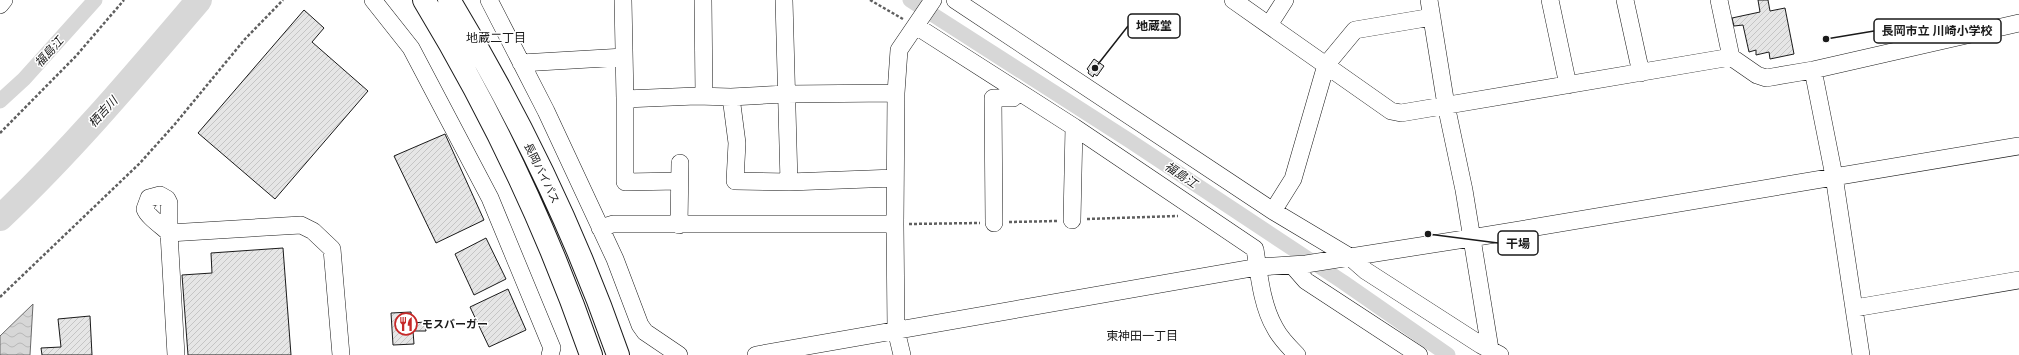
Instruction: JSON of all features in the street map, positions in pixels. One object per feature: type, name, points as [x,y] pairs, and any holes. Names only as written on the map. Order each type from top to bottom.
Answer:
[{"type":"highway","name":"長岡バイパス","points":[[424,0],[448,40],[519,174],[549,243],[591,355]]},
{"type":"highway","name":"長岡バイパス","points":[[448,0],[469,33],[556,201],[589,278],[618,355]]},
{"type":"street","points":[[0,5],[4,0]]},
{"type":"street","points":[[373,0],[411,48],[490,198],[552,348],[550,355]]},
{"type":"street","points":[[489,0],[600,228],[617,265],[640,325],[645,332],[679,355]]},
{"type":"street","points":[[623,0],[625,182],[679,181]]},
{"type":"street","points":[[703,0],[704,96]]},
{"type":"street","points":[[784,0],[789,182]]},
{"type":"street","points":[[902,355],[896,330],[896,93],[900,50],[933,0]]},
{"type":"street","points":[[955,0],[1273,211],[1495,352]]},
{"type":"street","points":[[1233,0],[1391,111],[1402,113],[1731,57]]},
{"type":"street","points":[[1269,25],[1285,0]]},
{"type":"street","points":[[1429,0],[1446,105],[1464,190],[1471,238],[1495,352]]},
{"type":"street","points":[[1550,0],[1568,85]]},
{"type":"street","points":[[1625,0],[1641,73]]},
{"type":"street","points":[[1719,0],[1731,57],[1757,75],[1766,78],[1813,70],[2019,23]]},
{"type":"street","points":[[1273,211],[1293,179],[1326,65],[1355,30],[1432,17]]},
{"type":"street","points":[[918,23],[1255,249],[1266,306],[1274,328],[1297,355]]},
{"type":"street","points":[[521,63],[624,57]]},
{"type":"street","points":[[1813,70],[1834,176],[1861,355]]},
{"type":"street","points":[[994,223],[993,98],[1013,98],[1019,92]]},
{"type":"street","points":[[625,99],[704,96],[731,97],[786,94],[896,93]]},
{"type":"street","points":[[731,97],[737,143],[735,181],[789,182],[895,178]]},
{"type":"street","points":[[1072,220],[1074,127]]},
{"type":"street","points":[[756,355],[1258,267],[1299,265],[1346,258],[2019,146]]},
{"type":"street","points":[[679,225],[680,163]]},
{"type":"street","points":[[600,228],[613,224],[895,224]]},
{"type":"street","points":[[176,355],[169,232],[302,225],[313,231],[332,248],[341,355]]},
{"type":"street","points":[[1299,265],[1306,281],[1418,355]]},
{"type":"street","points":[[1854,308],[2019,280]]},
{"type":"path","points":[[0,134],[76,56],[124,0]]},
{"type":"path","points":[[0,297],[140,163],[175,124],[245,39],[283,0]]},
{"type":"path","points":[[870,0],[918,23]]},
{"type":"path","points":[[895,224],[994,223],[1206,215]]},
{"type":"water","points":[[33,304],[30,355],[0,355],[0,336]]},
{"type":"building","points":[[1758,0],[1768,0],[1770,11],[1785,8],[1794,54],[1770,59],[1769,52],[1756,55],[1756,50],[1749,52],[1743,25],[1734,26],[1732,18],[1760,12]]},
{"type":"building","points":[[304,10],[324,28],[312,42],[368,91],[275,199],[198,133]]},
{"type":"building","points":[[1094,59],[1104,66],[1097,76],[1094,74],[1093,77],[1088,73],[1089,71],[1087,69]]},
{"type":"building","points":[[445,134],[484,220],[436,243],[394,156]]},
{"type":"building","points":[[486,238],[506,279],[474,295],[455,254]]},
{"type":"building","points":[[283,248],[291,355],[188,355],[182,275],[212,273],[211,253]]},
{"type":"building","points":[[508,289],[526,330],[489,347],[470,307]]},
{"type":"building","points":[[411,312],[412,323],[425,322],[426,331],[413,331],[414,344],[393,345],[391,313]]},
{"type":"building","points":[[90,316],[92,355],[42,355],[41,348],[61,347],[58,319]]},
{"type":"waterway","name":"福島江","points":[[0,101],[24,79],[95,0]]},
{"type":"waterway","name":"栖吉川","points":[[0,218],[78,139],[199,0]]},
{"type":"waterway","name":"福島江","points":[[910,0],[1130,141],[1343,282],[1448,355]]},
{"type":"place","name":"長岡市立 川崎小学校","points":[[1826,39]]},
{"type":"place","name":"地蔵堂","points":[[1095,68]]},
{"type":"place","name":"干場","points":[[1428,234]]},
{"type":"place","name":"モスバーガー","points":[[406,324]]},
{"type":"district","name":"地蔵二丁目","points":[[496,38]]},
{"type":"district","name":"東神田一丁目","points":[[1142,336]]}]
